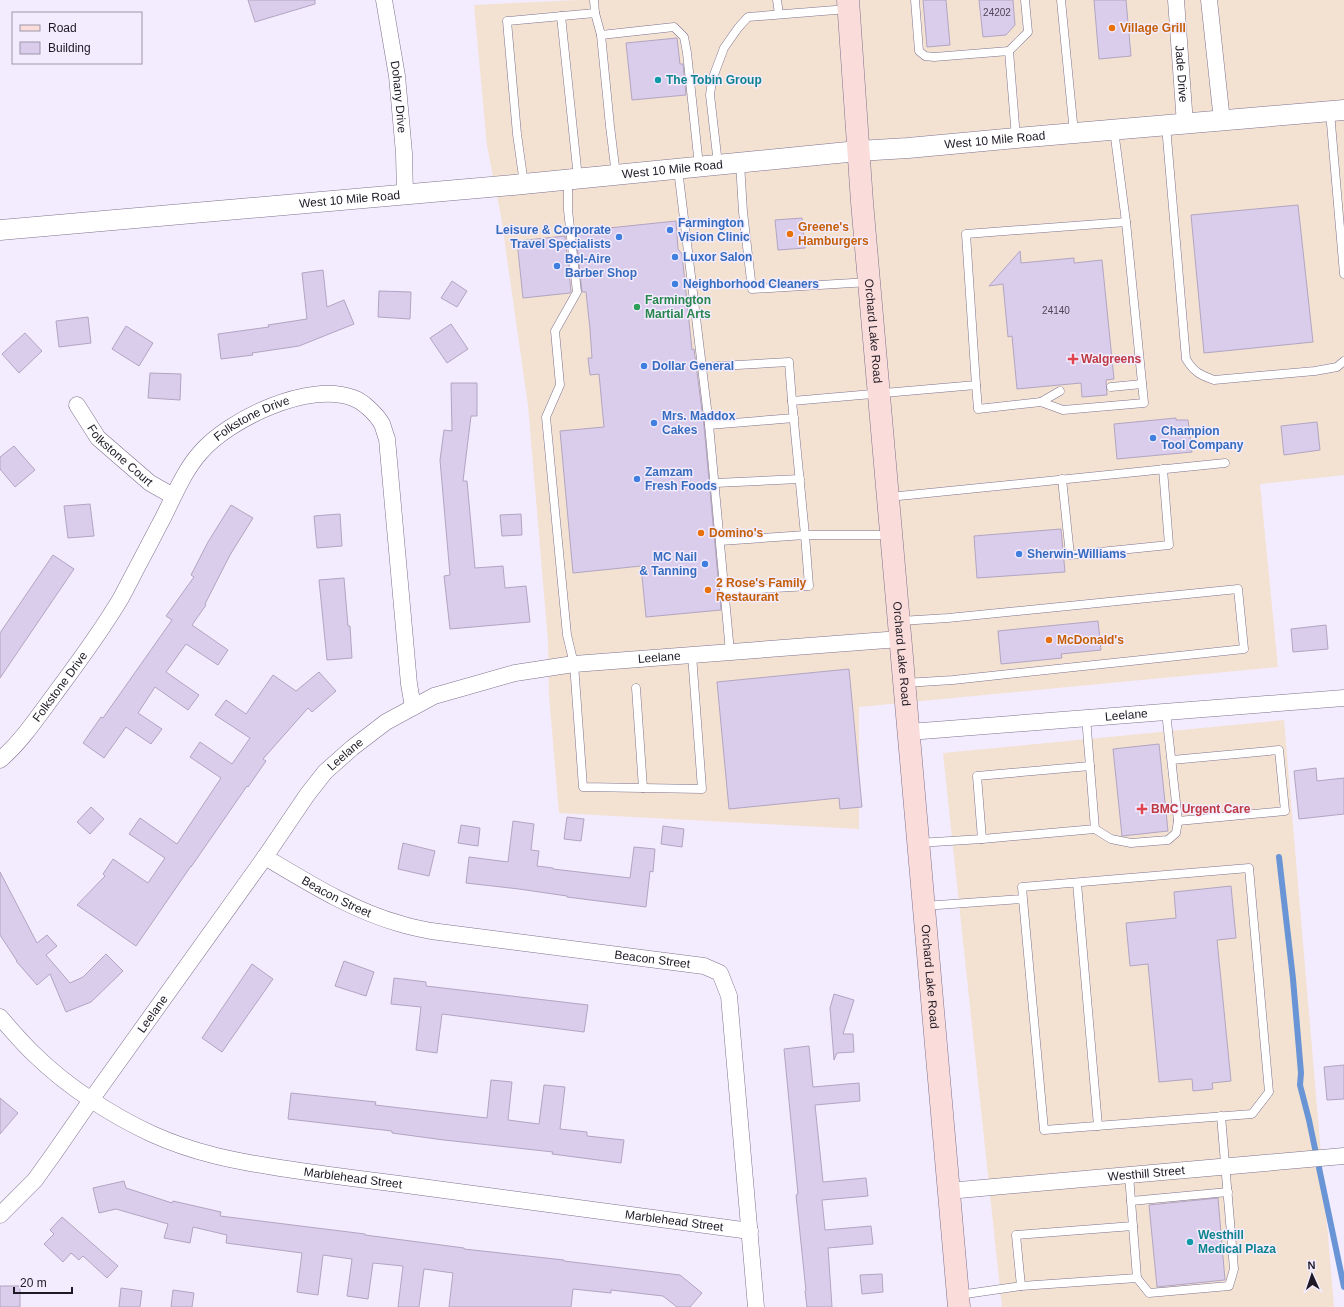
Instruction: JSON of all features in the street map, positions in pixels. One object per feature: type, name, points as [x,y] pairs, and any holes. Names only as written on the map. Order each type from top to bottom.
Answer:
[{"type":"main road","name":"Orchard Lake Road","points":[[848,5],[858,151],[948,1191],[959,1301]]},
{"type":"street","name":"Dohany Drive","points":[[384,0],[397,76],[404,153],[405,195]]},
{"type":"street","name":"Jade Drive","points":[[1175,125],[1176,0]]},
{"type":"street","points":[[1209,0],[1222,121]]},
{"type":"street","name":"West 10 Mile Road","points":[[0,230],[405,195],[858,151],[1337,111]]},
{"type":"street","name":"Folkstone Drive","points":[[0,760],[11,750],[47,704],[83,655],[120,599],[173,496],[200,452],[229,428],[248,417],[266,408],[309,396],[334,394],[354,398],[367,406],[381,423],[387,438],[409,684],[413,707]]},
{"type":"street","name":"Folkstone Court","points":[[76,405],[98,438],[150,483],[173,496]]},
{"type":"street","name":"Leelane","points":[[0,1215],[35,1180],[307,795],[325,772],[352,748],[386,722],[434,696],[515,673],[574,664],[730,652],[900,630]]},
{"type":"street","name":"Leelane","points":[[909,732],[1344,698]]},
{"type":"street","name":"Beacon Street","points":[[264,857],[312,885],[355,907],[400,924],[438,932],[704,966],[720,973],[729,996],[756,1307]]},
{"type":"street","name":"Marblehead Street","points":[[0,1018],[36,1056],[62,1079],[91,1100],[153,1134],[182,1146],[230,1160],[310,1173],[750,1231]]},
{"type":"street","name":"Westhill Street","points":[[948,1191],[1344,1156]]},
{"type":"lane","points":[[594,0],[595,13],[601,35],[616,175]]},
{"type":"lane","points":[[777,0],[779,14]]},
{"type":"lane","points":[[915,0],[919,51],[925,56],[934,57],[1009,51],[1028,32],[1025,0]]},
{"type":"lane","points":[[1061,0],[1074,134]]},
{"type":"lane","points":[[709,165],[710,95],[712,80],[724,48],[738,28],[748,17],[848,5]]},
{"type":"lane","points":[[524,184],[517,134],[507,21],[595,13]]},
{"type":"lane","points":[[562,16],[573,179],[568,210],[577,292],[555,331],[560,385],[546,417],[567,635],[574,664],[583,787],[702,789],[692,655]]},
{"type":"lane","points":[[601,35],[674,28],[684,37],[709,165]]},
{"type":"lane","points":[[1009,51],[1016,138]]},
{"type":"lane","points":[[1337,111],[1344,274]]},
{"type":"lane","points":[[1175,125],[1186,359],[1190,367],[1200,376],[1214,380],[1315,371],[1337,366],[1344,361]]},
{"type":"lane","points":[[1041,402],[1063,410],[1144,403],[1126,222],[1114,130]]},
{"type":"lane","points":[[740,163],[743,212],[752,290],[870,282]]},
{"type":"lane","points":[[678,168],[709,424],[730,652]]},
{"type":"lane","points":[[1060,391],[1041,402],[978,409],[966,234],[1126,222]]},
{"type":"lane","points":[[702,367],[789,362],[809,586],[724,591]]},
{"type":"lane","points":[[792,401],[976,384]]},
{"type":"lane","points":[[1111,387],[1142,384]]},
{"type":"lane","points":[[709,424],[794,418]]},
{"type":"lane","points":[[888,497],[1225,463]]},
{"type":"lane","points":[[1062,479],[1070,555],[1169,545],[1163,469]]},
{"type":"lane","points":[[715,483],[800,479]]},
{"type":"lane","points":[[720,541],[805,535],[891,535]]},
{"type":"lane","points":[[900,630],[948,618],[1238,590],[1244,649],[904,684]]},
{"type":"lane","points":[[636,688],[643,788]]},
{"type":"lane","points":[[918,843],[1095,829],[1111,839],[1131,843],[1168,840],[1176,833],[1178,821],[1166,712]]},
{"type":"lane","points":[[1086,718],[1095,829]]},
{"type":"lane","points":[[1172,760],[1279,750],[1285,811],[1178,821]]},
{"type":"lane","points":[[982,839],[977,776],[1090,766]]},
{"type":"lane","points":[[1249,868],[1269,1092],[1252,1114],[1044,1130],[1023,899],[1022,887],[1249,868]]},
{"type":"lane","points":[[1077,883],[1098,1126]]},
{"type":"lane","points":[[923,906],[1023,899]]},
{"type":"lane","points":[[1130,1175],[1137,1278],[1149,1293],[1229,1286],[1234,1269],[1221,1116]]},
{"type":"lane","points":[[1131,1200],[1228,1192]]},
{"type":"lane","points":[[1021,1286],[1016,1235],[1133,1226]]},
{"type":"lane","points":[[959,1301],[1021,1286],[1137,1278]]},
{"type":"shaded area","points":[[578,0],[1344,0],[1344,475],[1260,484],[1278,667],[859,707],[859,829],[559,813],[549,695],[548,641],[528,405],[501,216],[487,146],[474,5]]},
{"type":"shaded area","points":[[1284,720],[1334,1307],[1002,1307],[943,753]]},
{"type":"building","points":[[248,0],[315,0],[315,4],[255,22]]},
{"type":"building","points":[[923,0],[946,0],[950,45],[927,47]]},
{"type":"building","points":[[979,0],[1013,0],[1015,25],[1006,35],[983,37]]},
{"type":"building","name":"Village Grill","points":[[1094,0],[1126,0],[1131,56],[1099,59]]},
{"type":"building","name":"The Tobin Group","points":[[677,38],[680,64],[683,64],[686,95],[632,100],[626,43]]},
{"type":"building","points":[[1298,205],[1313,342],[1204,353],[1191,215]]},
{"type":"building","name":"Greene's Hamburgers","points":[[802,218],[805,248],[778,250],[775,220]]},
{"type":"building","points":[[676,221],[678,249],[682,254],[692,350],[694,349],[704,426],[721,610],[646,617],[641,566],[573,573],[560,431],[604,427],[599,374],[590,375],[588,358],[592,358],[590,329],[586,292],[582,292],[576,235],[580,235],[580,231]]},
{"type":"building","points":[[565,236],[570,293],[523,298],[517,241]]},
{"type":"building","name":"Walgreens","points":[[1020,251],[1021,263],[1074,258],[1074,263],[1102,260],[1114,379],[1106,380],[1107,395],[1082,397],[1081,383],[1017,389],[1012,336],[1008,337],[1003,284],[989,286]]},
{"type":"building","points":[[323,270],[327,307],[344,300],[354,324],[299,346],[252,353],[253,355],[221,359],[218,334],[269,327],[268,325],[307,319],[302,273]]},
{"type":"building","points":[[452,281],[467,291],[457,307],[441,298]]},
{"type":"building","points":[[379,291],[411,292],[410,319],[378,317]]},
{"type":"building","points":[[88,317],[91,343],[59,347],[56,321]]},
{"type":"building","points":[[451,324],[468,349],[447,363],[430,338]]},
{"type":"building","points":[[126,326],[153,343],[139,366],[112,349]]},
{"type":"building","points":[[25,333],[42,351],[19,373],[2,354]]},
{"type":"building","points":[[150,373],[181,374],[180,400],[148,398]]},
{"type":"building","points":[[451,383],[477,383],[477,416],[471,416],[463,481],[467,481],[475,568],[503,566],[505,588],[526,586],[530,622],[450,629],[444,576],[450,575],[440,460],[444,430],[452,431]]},
{"type":"building","name":"Champion Tool Company","points":[[1176,418],[1176,420],[1188,420],[1192,452],[1117,459],[1114,424]]},
{"type":"building","points":[[1317,422],[1320,450],[1284,455],[1281,426]]},
{"type":"building","points":[[14,446],[35,470],[15,487],[0,469],[0,457]]},
{"type":"building","points":[[90,504],[94,536],[68,538],[64,506]]},
{"type":"building","points":[[231,505],[253,518],[230,555],[205,604],[206,605],[192,625],[228,650],[218,665],[186,644],[166,672],[199,695],[188,710],[155,687],[138,713],[162,729],[151,744],[126,727],[104,758],[83,743],[101,717],[103,718],[172,620],[166,616],[194,577],[191,575],[208,542]]},
{"type":"building","points":[[340,514],[342,546],[317,548],[314,516]]},
{"type":"building","points":[[521,514],[522,535],[502,536],[500,515]]},
{"type":"building","name":"Sherwin-Williams","points":[[1061,529],[1065,572],[977,578],[974,536]]},
{"type":"building","points":[[53,555],[74,569],[0,678],[0,633]]},
{"type":"building","points":[[344,578],[352,658],[327,660],[319,580]]},
{"type":"building","name":"McDonald's","points":[[1098,621],[1101,650],[1061,654],[1062,658],[1001,664],[998,631]]},
{"type":"building","points":[[1326,625],[1328,649],[1293,652],[1291,629]]},
{"type":"building","points":[[849,669],[862,807],[840,809],[839,798],[729,809],[717,682]]},
{"type":"building","points":[[319,672],[336,691],[312,712],[308,708],[263,759],[266,761],[136,946],[77,905],[105,876],[103,874],[113,859],[148,883],[165,858],[129,834],[140,818],[177,844],[221,778],[190,757],[200,742],[232,764],[250,738],[215,715],[226,700],[246,714],[273,675],[296,691]]},
{"type":"building","name":"BMC Urgent Care","points":[[1159,744],[1168,831],[1122,836],[1113,749]]},
{"type":"building","points":[[1316,768],[1317,781],[1344,778],[1344,814],[1299,819],[1294,771]]},
{"type":"building","points":[[91,807],[104,819],[90,834],[77,822]]},
{"type":"building","points":[[567,817],[584,819],[581,841],[564,839]]},
{"type":"building","points":[[513,821],[534,824],[531,850],[539,851],[537,866],[630,878],[634,847],[655,849],[653,872],[650,871],[646,907],[466,883],[469,857],[508,862]]},
{"type":"building","points":[[461,825],[480,828],[478,846],[458,843]]},
{"type":"building","points":[[663,826],[684,829],[682,847],[661,844]]},
{"type":"building","points":[[403,843],[435,851],[429,876],[398,869]]},
{"type":"building","points":[[0,872],[37,943],[47,935],[57,946],[46,955],[70,983],[83,977],[106,954],[123,971],[91,1002],[66,1012],[50,974],[37,985],[16,961],[0,935]]},
{"type":"building","points":[[1231,886],[1236,938],[1217,940],[1231,1081],[1212,1083],[1213,1089],[1193,1091],[1192,1079],[1159,1082],[1148,964],[1130,966],[1126,923],[1176,918],[1174,892]]},
{"type":"building","points":[[344,961],[374,972],[366,996],[335,986]]},
{"type":"building","points":[[252,964],[273,979],[222,1052],[202,1038]]},
{"type":"building","points":[[394,978],[426,982],[426,986],[588,1005],[584,1032],[442,1014],[437,1053],[416,1050],[421,1007],[391,1004]]},
{"type":"building","points":[[834,994],[854,1000],[843,1034],[853,1034],[854,1052],[837,1053],[834,1060],[830,1008]]},
{"type":"building","points":[[809,1046],[813,1087],[859,1083],[860,1101],[815,1105],[823,1182],[866,1178],[868,1196],[822,1200],[825,1230],[871,1226],[873,1244],[828,1248],[832,1307],[807,1307],[796,1195],[798,1194],[784,1049]]},
{"type":"building","points":[[1344,1065],[1344,1099],[1327,1100],[1324,1067]]},
{"type":"building","points":[[491,1080],[512,1082],[508,1120],[539,1124],[544,1085],[565,1087],[560,1129],[587,1132],[587,1136],[624,1140],[621,1163],[552,1154],[553,1152],[444,1140],[392,1133],[392,1131],[288,1119],[291,1093],[376,1102],[375,1105],[487,1118]]},
{"type":"building","points":[[0,1098],[18,1113],[0,1134]]},
{"type":"building","points":[[124,1181],[126,1188],[172,1203],[173,1201],[221,1212],[220,1216],[365,1234],[464,1249],[680,1275],[702,1293],[690,1307],[677,1307],[663,1296],[611,1290],[611,1293],[573,1289],[571,1307],[449,1307],[453,1273],[424,1269],[419,1307],[398,1307],[403,1266],[373,1263],[368,1299],[347,1296],[352,1259],[323,1255],[318,1295],[297,1292],[302,1253],[226,1243],[227,1235],[193,1227],[190,1243],[164,1238],[168,1224],[116,1209],[99,1213],[93,1188]]},
{"type":"building","name":"Westhill Medical Plaza","points":[[1218,1198],[1225,1280],[1157,1287],[1149,1205]]},
{"type":"building","points":[[62,1217],[118,1266],[107,1278],[83,1256],[79,1260],[71,1253],[63,1262],[44,1244],[54,1234],[50,1230]]},
{"type":"building","points":[[882,1274],[883,1292],[862,1294],[860,1275]]},
{"type":"building","points":[[0,1286],[20,1286],[20,1307],[0,1307]]},
{"type":"building","points":[[121,1288],[142,1291],[140,1307],[119,1307]]},
{"type":"building","points":[[173,1290],[194,1293],[192,1307],[171,1307]]},
{"type":"waterway","points":[[1279,857],[1293,979],[1301,1073],[1300,1085],[1309,1120],[1344,1287]]},
{"type":"place","name":"Village Grill","points":[[1112,28]]},
{"type":"place","name":"The Tobin Group","points":[[658,80]]},
{"type":"place","name":"Farmington Vision Clinic","points":[[670,230]]},
{"type":"place","name":"Greene's Hamburgers","points":[[790,234]]},
{"type":"place","name":"Leisure & Corporate Travel Specialists","points":[[619,237]]},
{"type":"place","name":"Luxor Salon","points":[[675,257]]},
{"type":"place","name":"Bel-Aire Barber Shop","points":[[557,266]]},
{"type":"place","name":"Neighborhood Cleaners","points":[[675,284]]},
{"type":"place","name":"Farmington Martial Arts","points":[[637,307]]},
{"type":"place","name":"Walgreens","points":[[1073,359]]},
{"type":"place","name":"Dollar General","points":[[644,366]]},
{"type":"place","name":"Mrs. Maddox Cakes","points":[[654,423]]},
{"type":"place","name":"Champion Tool Company","points":[[1153,438]]},
{"type":"place","name":"Zamzam Fresh Foods","points":[[637,479]]},
{"type":"place","name":"Domino's","points":[[701,533]]},
{"type":"place","name":"Sherwin-Williams","points":[[1019,554]]},
{"type":"place","name":"MC Nail & Tanning","points":[[705,564]]},
{"type":"place","name":"2 Rose's Family Restaurant","points":[[708,590]]},
{"type":"place","name":"McDonald's","points":[[1049,640]]},
{"type":"place","name":"BMC Urgent Care","points":[[1142,809]]},
{"type":"place","name":"Westhill Medical Plaza","points":[[1190,1242]]}]
